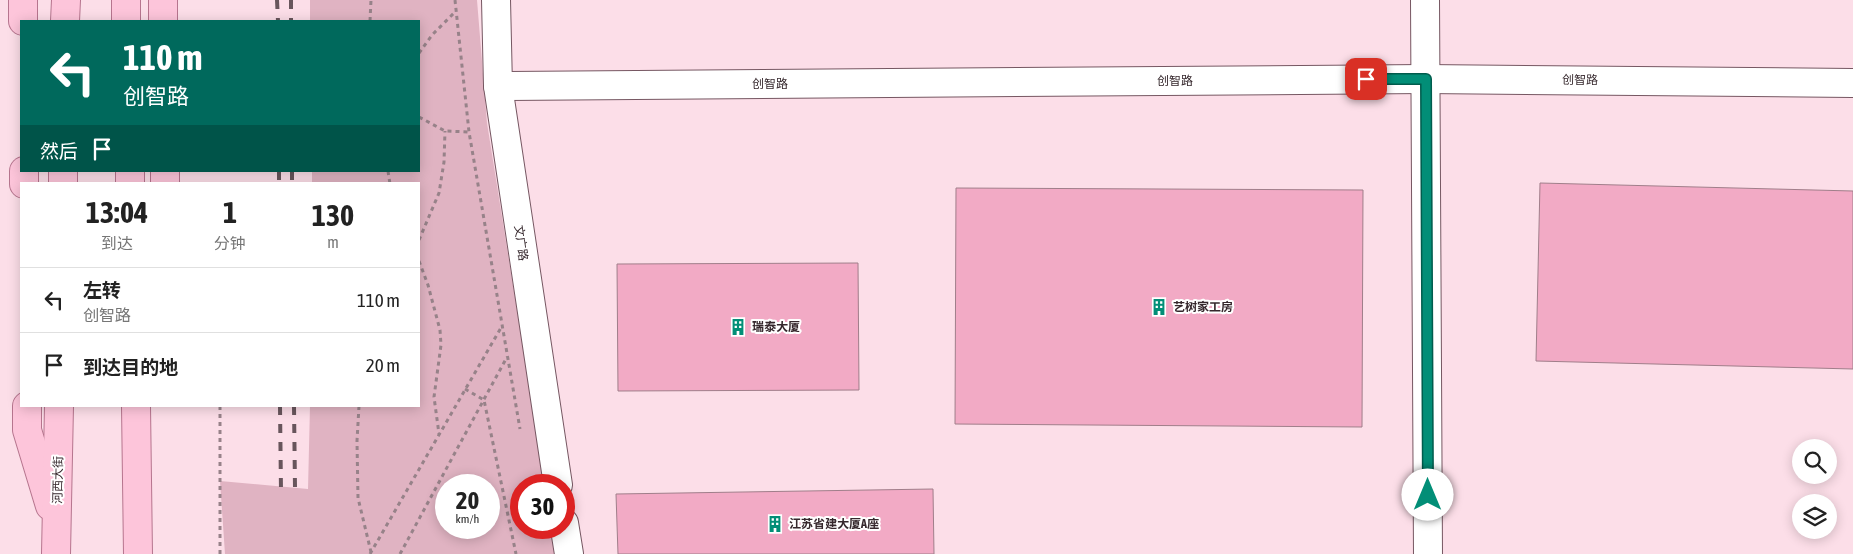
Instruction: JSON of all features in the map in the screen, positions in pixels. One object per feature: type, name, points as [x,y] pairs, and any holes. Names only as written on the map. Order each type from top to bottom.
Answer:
[{"type":"main road","points":[[23,0],[23,20]]},
{"type":"main road","points":[[65,20],[66,0]]},
{"type":"main road","points":[[126,0],[126,20]]},
{"type":"main road","points":[[163,0],[163,20]]},
{"type":"main road","points":[[26,407],[27,430],[56,542]]},
{"type":"main road","name":"河西大街","points":[[56,542],[59,407]]},
{"type":"main road","points":[[136,407],[138,554]]},
{"type":"main road","points":[[138,501],[149,407]]},
{"type":"street","name":"文广路","points":[[496,0],[498,86],[556,474]]},
{"type":"street","points":[[1425,0],[1428,554]]},
{"type":"street","name":"创智路","points":[[498,86],[1426,79],[1853,83]]},
{"type":"street","points":[[567,539],[569,554]]},
{"type":"path","points":[[370,20],[371,0]]},
{"type":"path","points":[[455,0],[469,132],[521,437]]},
{"type":"path","points":[[420,52],[432,35],[455,12]]},
{"type":"path","points":[[420,118],[445,130],[469,132]]},
{"type":"path","points":[[420,238],[440,193],[444,162],[445,130]]},
{"type":"path","points":[[420,264],[440,330],[442,345],[434,398],[439,435]]},
{"type":"path","points":[[370,553],[502,325]]},
{"type":"path","points":[[400,554],[508,356]]},
{"type":"path","points":[[465,389],[484,400],[516,554]]},
{"type":"path","points":[[220,407],[220,554]]},
{"type":"path","points":[[359,407],[357,441],[358,498],[370,553]]},
{"type":"shaded area","points":[[310,0],[477,0],[487,123],[543,474],[510,474],[510,539],[554,539],[557,554],[225,554],[220,481],[308,489],[310,407],[420,407],[420,182],[312,182],[312,172],[420,172],[420,20],[310,20]]},
{"type":"building","points":[[1540,183],[1853,191],[1853,369],[1536,361]]},
{"type":"building","name":"艺树家工房","points":[[956,188],[1363,190],[1362,427],[955,424]]},
{"type":"building","name":"瑞泰大厦","points":[[858,263],[859,390],[618,391],[617,264]]},
{"type":"building","name":"江苏省建大厦A座","points":[[933,489],[934,554],[618,554],[616,494]]},
{"type":"railway","points":[[277,0],[278,20]]},
{"type":"railway","points":[[291,0],[291,20]]},
{"type":"railway","points":[[279,172],[279,182]]},
{"type":"railway","points":[[292,172],[292,182]]},
{"type":"railway","points":[[280,407],[281,491]]},
{"type":"railway","points":[[294,407],[295,488]]},
{"type":"place","name":"艺树家工房","points":[[1159,307]]},
{"type":"place","name":"瑞泰大厦","points":[[738,327]]},
{"type":"place","name":"江苏省建大厦A座","points":[[775,524]]},
{"type":"route","points":[[1366,79],[1426,79],[1428,495]]}]
